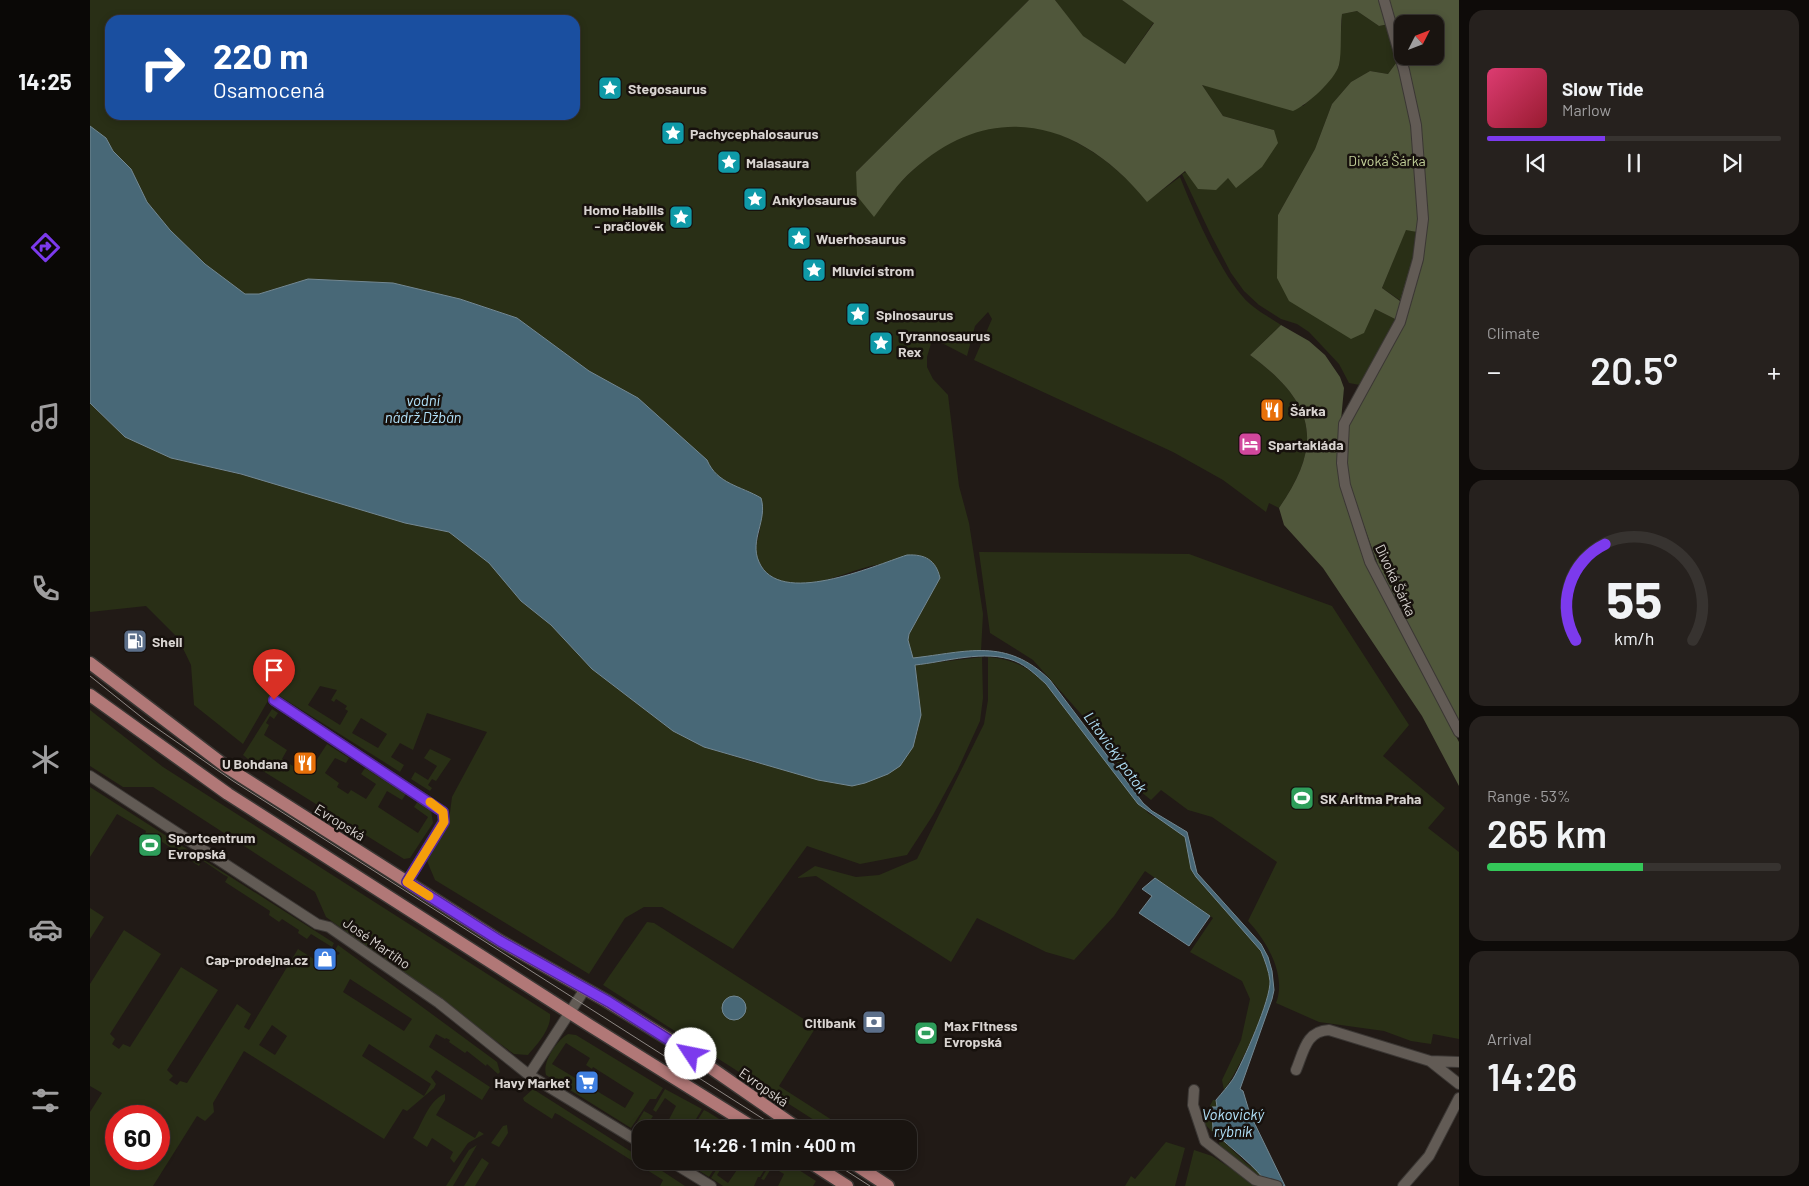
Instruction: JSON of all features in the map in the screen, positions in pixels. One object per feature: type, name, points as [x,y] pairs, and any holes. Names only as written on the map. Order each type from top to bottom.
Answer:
[{"type":"main road","name":"Evropská","points":[[90,663],[228,768],[500,941],[675,1043],[786,1120]]},
{"type":"main road","points":[[90,695],[228,794],[569,1013],[741,1120]]},
{"type":"main road","points":[[822,1170],[846,1186]]},
{"type":"main road","points":[[864,1170],[888,1186]]},
{"type":"street","name":"Divoká Šárka","points":[[1384,0],[1404,70],[1416,125],[1422,184],[1423,219],[1418,259],[1400,322],[1344,424],[1342,464],[1345,485],[1370,562],[1459,732]]},
{"type":"street","points":[[274,700],[443,812],[444,822],[407,882]]},
{"type":"street","name":"José Martího","points":[[90,776],[317,924],[329,927],[439,1003],[529,1075],[632,1138]]},
{"type":"street","points":[[529,1075],[585,989]]},
{"type":"street","points":[[1296,1070],[1309,1038],[1319,1030],[1330,1030],[1430,1061],[1459,1062]]},
{"type":"street","points":[[1430,1061],[1459,1084]]},
{"type":"street","points":[[1194,1090],[1194,1105],[1205,1141],[1248,1175],[1260,1182],[1276,1186]]},
{"type":"street","points":[[1403,1186],[1435,1146],[1459,1098]]},
{"type":"street","points":[[685,1170],[711,1186]]},
{"type":"green space","points":[[90,0],[1029,0],[856,172],[874,216],[902,180],[933,154],[967,134],[1004,125],[1046,130],[1084,146],[1118,171],[1147,201],[1180,177],[1210,245],[1230,280],[1250,304],[1281,325],[1250,355],[1272,372],[1288,389],[1299,407],[1306,424],[1307,443],[1303,463],[1294,484],[1279,508],[1269,503],[1266,512],[1223,480],[1173,452],[974,360],[992,319],[988,312],[975,326],[967,356],[938,341],[935,330],[927,357],[927,367],[933,379],[948,395],[959,486],[969,523],[983,614],[981,651],[913,659],[908,640],[909,634],[940,578],[898,567],[882,565],[862,568],[831,579],[798,585],[784,583],[771,577],[757,558],[756,547],[760,523],[748,491],[729,484],[718,476],[707,460],[638,398],[589,371],[517,318],[460,299],[393,283],[308,279],[259,294],[245,294],[205,264],[170,230],[147,202],[131,169],[113,151],[106,138],[90,126]]},
{"type":"green space","name":"Divoká Šárka","points":[[1029,0],[1055,0],[1083,36],[1125,64],[1154,23],[1122,0],[1459,0],[1459,723],[1384,582],[1348,481],[1345,458],[1348,427],[1397,320],[1375,309],[1364,333],[1351,339],[1289,301],[1277,278],[1278,215],[1315,149],[1332,104],[1351,82],[1370,71],[1388,74],[1395,65],[1444,65],[1444,15],[1394,15],[1394,23],[1379,26],[1357,11],[1342,14],[1340,60],[1336,71],[1320,91],[1293,111],[1202,85],[1223,116],[1274,130],[1278,143],[1262,167],[1236,188],[1228,178],[1216,190],[1198,189],[1185,171],[1147,202],[1122,175],[1095,153],[1066,137],[1036,129],[1006,127],[975,133],[944,147],[908,175],[892,192],[874,217],[857,196],[856,172]],"holes":[[[1406,230],[1417,232],[1416,247],[1400,301],[1382,288]]]},
{"type":"green space","points":[[1055,0],[1122,0],[1154,22],[1125,64],[1082,36]]},
{"type":"green space","points":[[1357,11],[1379,26],[1394,23],[1395,65],[1388,74],[1370,71],[1351,82],[1332,104],[1315,149],[1278,215],[1364,332],[1375,309],[1397,320],[1360,385],[1349,383],[1339,364],[1309,332],[1297,324],[1281,319],[1259,305],[1244,291],[1231,273],[1182,174],[1274,130],[1223,116],[1202,85],[1303,106],[1324,87],[1339,66],[1342,14]]},
{"type":"green space","points":[[1406,229],[1417,232],[1416,246],[1401,301],[1382,288]]},
{"type":"green space","points":[[1281,325],[1309,341],[1325,355],[1340,377],[1344,388],[1338,453],[1368,567],[1459,742],[1459,786],[1422,716],[1323,568],[1284,525],[1279,508],[1294,484],[1303,463],[1307,443],[1306,424],[1299,407],[1288,389],[1272,372],[1250,355]]},
{"type":"green space","points":[[90,403],[125,437],[171,458],[247,476],[405,523],[449,532],[489,563],[521,601],[551,625],[592,669],[673,731],[704,747],[756,763],[888,774],[901,763],[916,739],[920,711],[915,665],[982,657],[983,698],[980,721],[958,769],[933,815],[907,855],[860,864],[807,846],[733,949],[662,907],[644,907],[625,918],[589,974],[435,880],[427,861],[449,820],[452,797],[487,732],[427,713],[413,750],[400,743],[391,757],[404,765],[400,772],[273,692],[243,744],[194,705],[191,665],[178,638],[146,606],[90,612]],"holes":[[[320,686],[337,690],[331,700],[334,702],[336,699],[347,706],[345,709],[348,711],[340,725],[308,705]],[[361,718],[387,734],[378,748],[352,733]]]},
{"type":"green space","name":"SK Aritma Praha","points":[[979,552],[1189,554],[1332,606],[1409,725],[1383,756],[1445,808],[1428,828],[1459,852],[1459,1039],[1433,1034],[1431,1044],[1411,1041],[1384,1031],[1319,1022],[1276,1003],[1279,993],[1277,970],[1262,938],[1248,921],[1277,862],[1212,817],[1188,810],[1161,790],[1151,800],[1135,787],[1081,714],[1033,660],[990,633]]},
{"type":"green space","points":[[988,657],[1020,665],[1046,684],[1148,813],[1181,832],[1185,837],[1196,877],[1261,951],[1269,973],[1269,991],[1253,1037],[1224,1090],[1222,1080],[1241,1040],[1250,999],[1242,981],[1190,952],[1213,918],[1145,871],[1114,916],[1074,960],[1046,952],[977,918],[951,962],[816,876],[797,878],[815,866],[856,877],[879,875],[917,859],[984,724],[988,700]]},
{"type":"green space","points":[[272,709],[278,713],[274,719],[270,716],[266,723],[269,725],[264,735],[287,750],[282,759],[293,766],[296,761],[310,770],[327,744],[349,758],[346,763],[335,758],[325,773],[339,783],[337,787],[348,794],[351,790],[366,799],[376,784],[361,774],[365,768],[406,794],[402,800],[387,791],[378,807],[418,833],[428,817],[414,807],[418,801],[431,810],[433,823],[410,858],[404,859],[263,771],[243,755]]},
{"type":"green space","points":[[90,710],[163,767],[550,1014],[549,1025],[539,1041],[528,1055],[514,1054],[326,917],[315,892],[153,787],[123,787],[90,766]]},
{"type":"green space","points":[[430,749],[451,759],[436,781],[432,779],[428,785],[432,788],[430,791],[411,779],[415,772],[428,780],[437,766],[424,758]]},
{"type":"green space","points":[[90,787],[334,943],[332,947],[311,934],[307,939],[298,933],[299,930],[282,919],[279,922],[269,915],[270,911],[225,882],[228,877],[202,860],[199,866],[153,836],[152,838],[145,834],[146,831],[117,814],[90,857]]},
{"type":"green space","points":[[90,908],[104,917],[90,939]]},
{"type":"green space","points":[[647,922],[654,923],[816,1027],[779,1086],[832,1120],[814,1120],[603,985]]},
{"type":"green space","points":[[124,930],[161,954],[110,1034],[115,1039],[112,1044],[119,1049],[123,1044],[130,1047],[181,967],[218,990],[167,1070],[173,1076],[169,1080],[177,1085],[180,1081],[187,1083],[237,1004],[251,1014],[244,1027],[249,1030],[298,949],[317,961],[315,964],[323,969],[335,953],[338,955],[340,953],[335,950],[338,945],[497,1062],[500,1072],[498,1074],[487,1064],[486,1066],[467,1051],[465,1053],[449,1042],[450,1040],[436,1034],[429,1047],[490,1087],[482,1100],[436,1070],[431,1077],[436,1084],[434,1088],[407,1111],[403,1109],[384,1139],[244,1051],[213,1103],[214,1112],[205,1121],[197,1116],[170,1159],[170,1105],[105,1105],[105,1170],[163,1170],[153,1186],[90,1186],[90,1112],[102,1093],[90,1086],[90,984]],"holes":[[[350,979],[412,1019],[404,1031],[343,992]],[[272,1025],[287,1036],[275,1055],[259,1045]],[[369,1044],[431,1084],[424,1096],[362,1056]]]},
{"type":"green space","points":[[568,1034],[576,1035],[663,1088],[656,1099],[650,1099],[636,1120],[632,1120],[631,1128],[546,1075],[546,1064],[555,1046]],"holes":[[[566,1043],[590,1058],[586,1065],[592,1069],[593,1067],[634,1093],[625,1108],[552,1064]]]},
{"type":"green space","points":[[533,1089],[632,1152],[632,1161],[559,1115],[555,1113],[552,1119],[524,1101],[523,1098]]},
{"type":"green space","points":[[665,1089],[702,1109],[695,1120],[669,1120],[676,1106],[665,1098],[656,1112],[653,1110]]},
{"type":"green space","points":[[445,1094],[445,1100],[436,1115],[475,1138],[479,1131],[484,1134],[468,1143],[454,1163],[450,1158],[453,1152],[432,1138],[427,1147],[413,1138],[430,1107],[439,1097]]},
{"type":"green space","points":[[1213,1100],[1216,1100],[1217,1107],[1213,1107],[1218,1136],[1246,1163],[1262,1174],[1259,1178],[1220,1146],[1217,1137],[1202,1121]]},
{"type":"green space","points":[[704,1110],[721,1120],[698,1120]]},
{"type":"green space","points":[[644,1111],[653,1116],[651,1120],[638,1120]]},
{"type":"green space","points":[[507,1125],[508,1133],[499,1147],[491,1143],[503,1126]]},
{"type":"green space","points":[[1166,1142],[1185,1148],[1175,1186],[1125,1186],[1131,1176],[1135,1179]]},
{"type":"green space","points":[[477,1145],[453,1186],[446,1186],[469,1150]]},
{"type":"green space","points":[[1194,1150],[1212,1156],[1258,1186],[1185,1186]]},
{"type":"green space","points":[[482,1158],[489,1163],[475,1186],[464,1186]]},
{"type":"green space","points":[[647,1170],[661,1170],[685,1186],[660,1186],[663,1180]]},
{"type":"green space","points":[[698,1170],[713,1170],[709,1177]]},
{"type":"green space","points":[[716,1170],[720,1170],[717,1175],[728,1183],[737,1170],[764,1170],[758,1177],[754,1186],[723,1186],[711,1178]]},
{"type":"green space","points":[[766,1170],[770,1170],[764,1180],[761,1179]]},
{"type":"green space","points":[[777,1170],[799,1170],[816,1181],[813,1186],[778,1186],[784,1174]]},
{"type":"water","name":"vodní nádrž Džbán","points":[[90,126],[106,138],[113,151],[131,169],[147,202],[170,230],[205,264],[245,294],[259,294],[308,279],[393,283],[460,299],[517,318],[589,371],[638,398],[707,460],[711,468],[723,479],[761,498],[763,506],[756,546],[759,562],[770,575],[786,582],[806,583],[851,574],[907,555],[929,559],[936,567],[940,578],[909,634],[908,640],[913,658],[968,651],[985,651],[1002,653],[1034,666],[1050,680],[1143,803],[1152,811],[1187,832],[1197,873],[1261,944],[1268,957],[1272,971],[1274,990],[1240,1089],[1243,1091],[1250,1114],[1285,1186],[1269,1186],[1250,1165],[1213,1131],[1212,1107],[1217,1107],[1216,1100],[1238,1071],[1266,1002],[1270,981],[1261,951],[1196,877],[1191,869],[1185,837],[1138,804],[1039,677],[1015,661],[991,656],[965,657],[915,665],[921,715],[913,747],[900,766],[888,774],[852,786],[818,780],[704,747],[673,731],[592,669],[551,625],[521,601],[489,563],[449,532],[405,523],[241,474],[171,458],[125,437],[90,403]]},
{"type":"water","points":[[1155,878],[1210,916],[1189,946],[1139,913],[1152,896],[1142,889]]},
{"type":"water","points":[[734,996],[739,997],[745,1003],[745,1013],[739,1019],[734,1020],[729,1019],[723,1013],[722,1008],[723,1003],[729,997]]},
{"type":"tram line","points":[[90,676],[145,720],[233,781],[765,1120]]},
{"type":"tram line","points":[[845,1170],[870,1186]]},
{"type":"slow traffic","points":[[429,896],[407,882],[444,822],[443,812],[430,802]]},
{"type":"place","name":"Stegosaurus","points":[[610,88]]},
{"type":"place","name":"Pachycephalosaurus","points":[[673,133]]},
{"type":"place","name":"Maiasaura","points":[[729,162]]},
{"type":"place","name":"Ankylosaurus","points":[[755,199]]},
{"type":"place","name":"Homo Habilis - pračlověk","points":[[681,217]]},
{"type":"place","name":"Wuerhosaurus","points":[[799,238]]},
{"type":"place","name":"Mluvící strom","points":[[814,270]]},
{"type":"place","name":"Spinosaurus","points":[[858,314]]},
{"type":"place","name":"Tyrannosaurus Rex","points":[[881,343]]},
{"type":"place","name":"Šárka","points":[[1272,410]]},
{"type":"place","name":"Spartakiáda","points":[[1250,444]]},
{"type":"place","name":"Shell","points":[[135,641]]},
{"type":"place","name":"U Bohdana","points":[[305,763]]},
{"type":"place","name":"SK Aritma Praha","points":[[1302,798]]},
{"type":"place","name":"Sportcentrum Evropská","points":[[150,845]]},
{"type":"place","name":"Cap-prodejna.cz","points":[[325,959]]},
{"type":"place","name":"Citibank","points":[[874,1022]]},
{"type":"place","name":"Max Fitness Evropská","points":[[926,1033]]},
{"type":"place","name":"Havy Market","points":[[587,1082]]},
{"type":"route","points":[[274,700],[443,812],[444,822],[407,882],[500,941],[609,1002],[691,1054]]},
{"type":"water label","name":"Litovický potok","points":[[1116,752]]},
{"type":"water label","name":"Vokovický rybník","points":[[1233,1122]]}]
